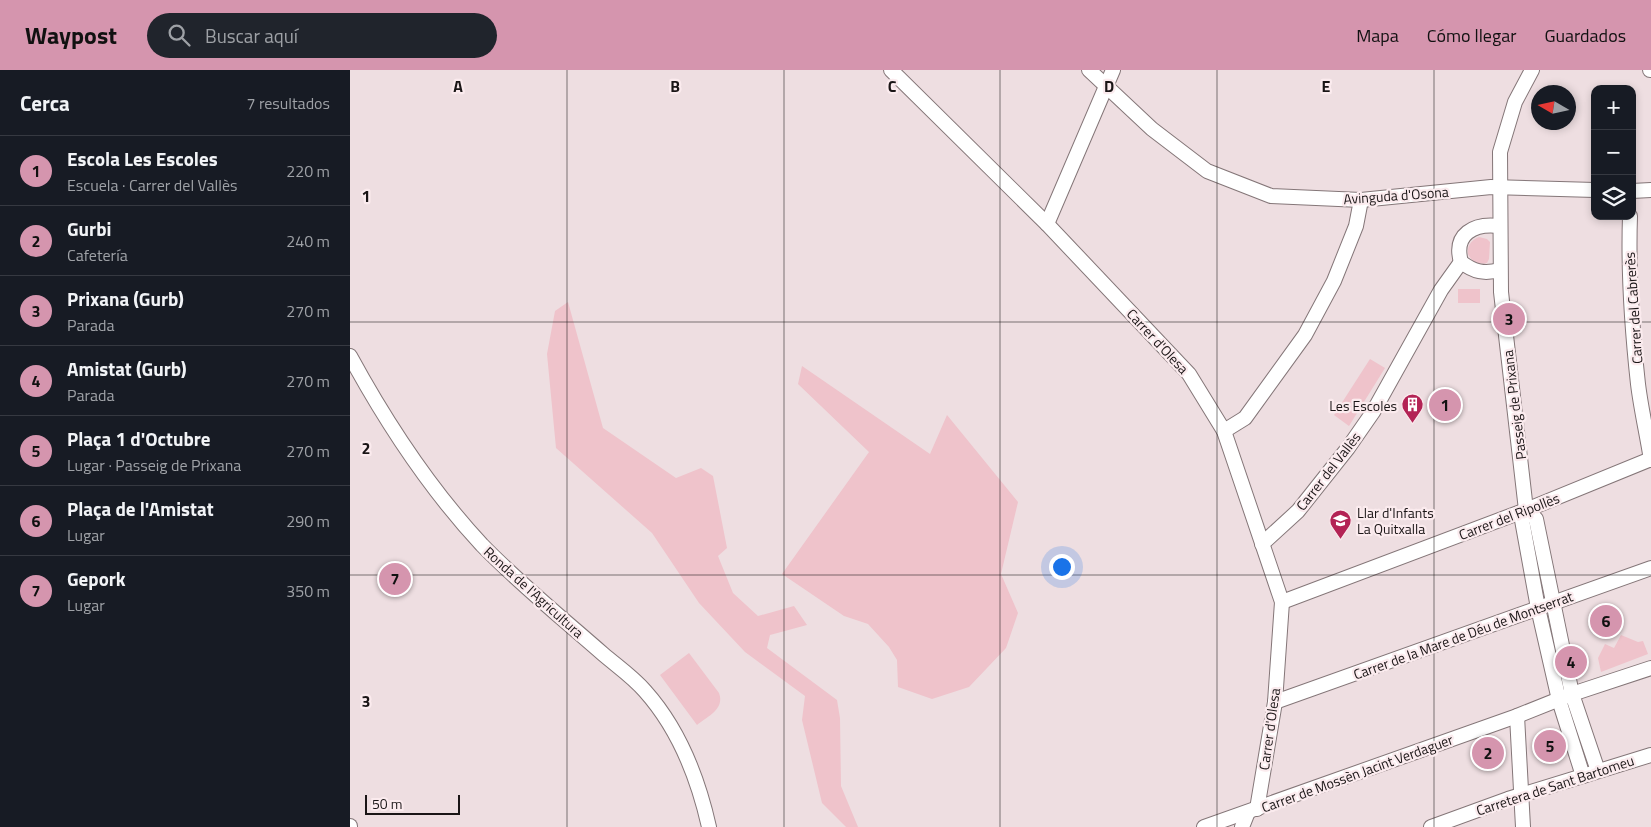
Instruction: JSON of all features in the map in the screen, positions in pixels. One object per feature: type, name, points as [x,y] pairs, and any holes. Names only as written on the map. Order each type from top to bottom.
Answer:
[{"type":"street","name":"Carrer d'Olesa","points":[[891,70],[1047,224],[1189,374],[1224,431],[1282,602],[1275,702],[1252,810],[1242,827]]},
{"type":"street","name":"Avinguda d'Osona","points":[[1089,70],[1152,129],[1207,171],[1271,196],[1361,200],[1500,187],[1591,190]]},
{"type":"street","points":[[1047,224],[1113,70]]},
{"type":"street","points":[[1499,226],[1490,225],[1474,228],[1463,236],[1458,251],[1461,262],[1475,271],[1484,273],[1500,270],[1500,152],[1515,102],[1532,70]]},
{"type":"street","points":[[1636,191],[1651,190]]},
{"type":"street","points":[[1224,431],[1245,418],[1305,335],[1334,281],[1356,226],[1361,200]]},
{"type":"street","name":"Carrer del Cabrerès","points":[[1630,220],[1631,306],[1638,386],[1651,460]]},
{"type":"street","name":"Carrer del Vallès","points":[[1262,544],[1298,511],[1348,448],[1373,412],[1443,287],[1461,262]]},
{"type":"street","name":"Passeig de Prixana","points":[[1500,270],[1526,510],[1522,520],[1538,608],[1559,700],[1583,776]]},
{"type":"street","name":"Ronda de l'Agricultura","points":[[350,356],[396,436],[445,501],[482,544],[525,588],[645,691],[673,732],[694,773],[709,827]]},
{"type":"street","name":"Carrer del Ripollès","points":[[1282,602],[1526,510],[1651,460]]},
{"type":"street","name":"Passeig de Prixana","points":[[1526,510],[1536,519],[1572,694],[1598,771]]},
{"type":"street","name":"Carrer de la Mare de Déu de Montserrat","points":[[1275,702],[1651,568]]},
{"type":"street","name":"Carrer de Mossèn Jacint Verdaguer","points":[[1204,827],[1517,716],[1572,694],[1651,668]]},
{"type":"street","points":[[1517,716],[1523,827]]},
{"type":"street","name":"Carretera de Sant Bartomeu","points":[[1431,827],[1522,795],[1651,755]]},
{"type":"shaded area","points":[[1479,237],[1490,242],[1487,263],[1481,264],[1476,262],[1468,254],[1470,244]]},
{"type":"shaded area","points":[[1458,289],[1480,289],[1480,303],[1458,303]]},
{"type":"shaded area","points":[[568,302],[603,428],[676,478],[701,468],[713,476],[727,548],[718,556],[733,593],[758,616],[794,606],[807,625],[770,635],[767,648],[837,700],[840,718],[841,786],[858,827],[846,827],[822,803],[802,720],[805,696],[745,652],[699,603],[652,533],[556,448],[547,354],[555,311]]},
{"type":"shaded area","points":[[1370,359],[1385,368],[1349,426],[1334,415]]},
{"type":"shaded area","points":[[802,366],[930,454],[947,415],[1018,502],[1001,574],[1018,613],[1006,648],[969,687],[932,699],[898,687],[897,660],[889,647],[868,624],[844,616],[782,574],[869,452],[798,384]]},
{"type":"shaded area","points":[[1621,635],[1638,642],[1643,641],[1648,654],[1601,672],[1598,658],[1605,644],[1614,648]]},
{"type":"shaded area","points":[[689,653],[719,693],[720,699],[718,708],[697,725],[660,675]]},
{"type":"place","name":"Prixana (Gurb)","points":[[1509,319]]},
{"type":"place","name":"Escola Les Escoles","points":[[1445,405]]},
{"type":"place","name":"Les Escoles","points":[[1413,424]]},
{"type":"place","name":"Llar d'Infants La Quitxalla","points":[[1341,539]]},
{"type":"place","name":"Gepork","points":[[395,579]]},
{"type":"place","name":"Plaça de l'Amistat","points":[[1606,621]]},
{"type":"place","name":"Amistat (Gurb)","points":[[1571,662]]},
{"type":"place","name":"Plaça 1 d'Octubre","points":[[1550,746]]},
{"type":"place","name":"Gurbi","points":[[1488,753]]}]
